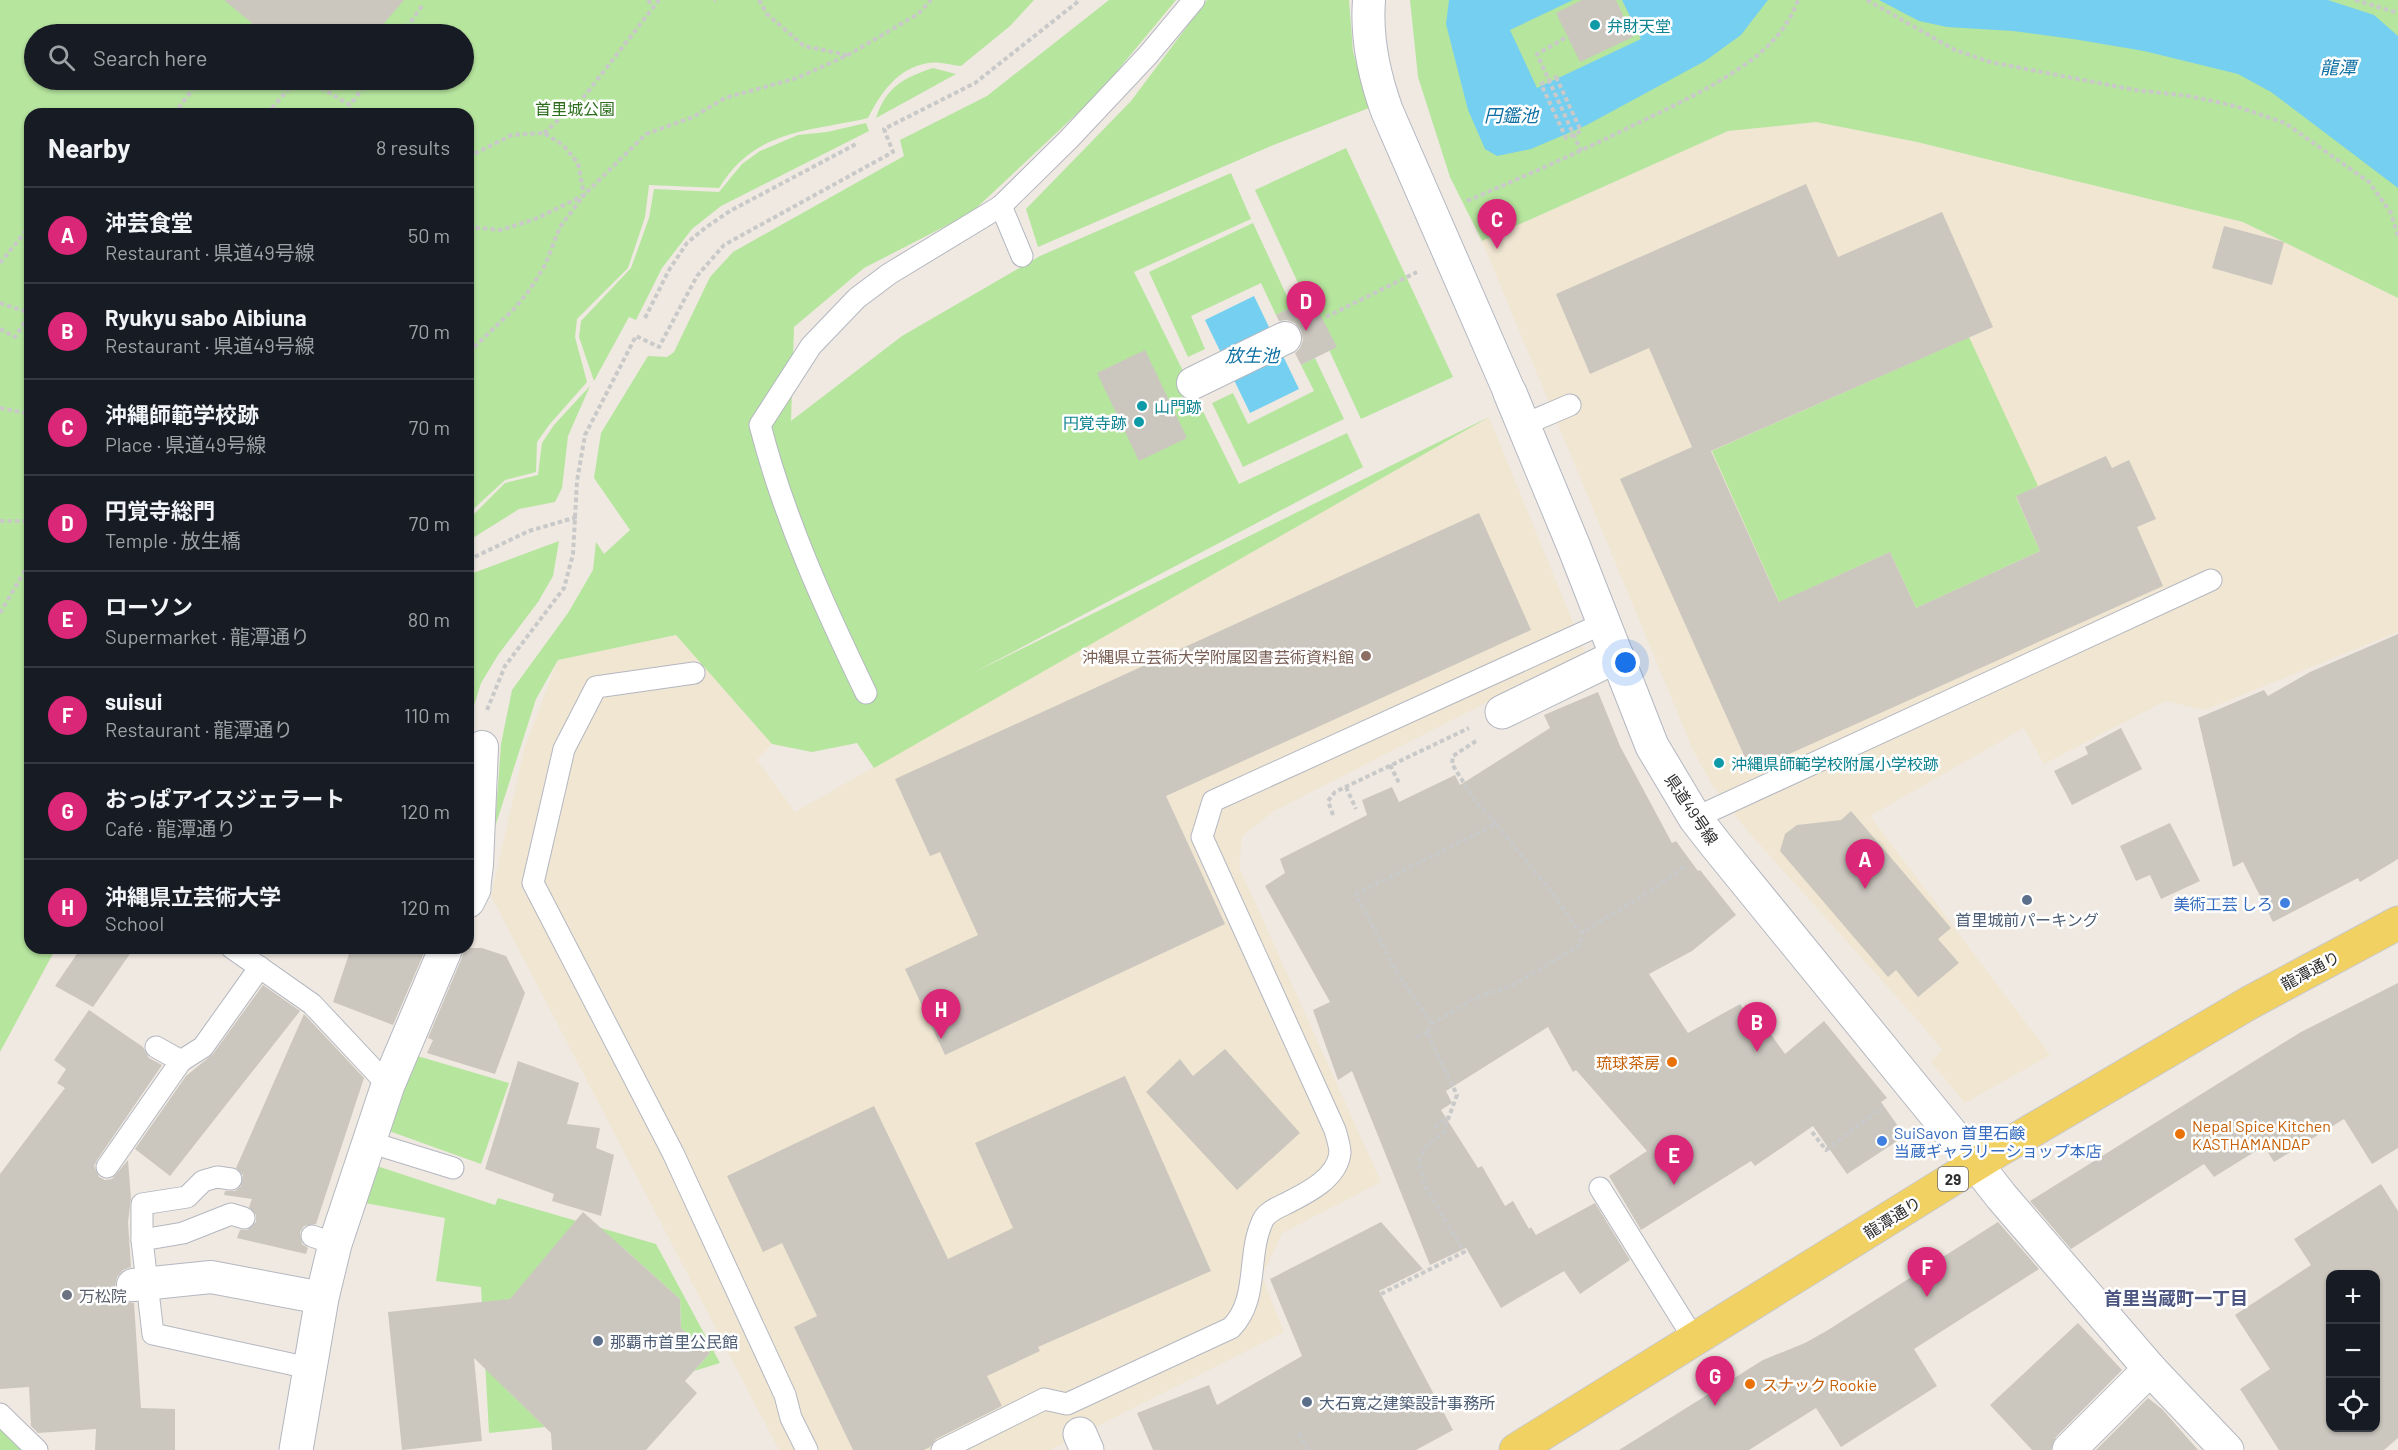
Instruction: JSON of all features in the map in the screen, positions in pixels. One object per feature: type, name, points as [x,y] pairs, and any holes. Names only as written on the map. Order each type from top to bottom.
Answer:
[{"type":"main road","name":"龍潭通り","points":[[1525,1448],[1976,1164],[2249,1003],[2398,923]]},
{"type":"street","points":[[1369,0],[1368,33],[1378,85],[1431,216],[1510,393]]},
{"type":"street","points":[[1206,377],[1285,338]]},
{"type":"street","name":"県道49号線","points":[[1510,393],[1652,746],[1695,818],[2001,1196],[2150,1369],[2228,1450]]},
{"type":"street","points":[[1502,711],[1617,656]]},
{"type":"street","points":[[474,878],[477,864],[482,747]]},
{"type":"street","points":[[296,1450],[322,1298],[324,1240],[369,1142],[388,1085],[443,954]]},
{"type":"street","points":[[140,1284],[212,1277],[322,1298]]},
{"type":"street","points":[[2069,1450],[2150,1369]]},
{"type":"lane","points":[[866,693],[826,609],[772,475],[760,425],[811,346],[857,298],[889,274],[1001,206],[1069,140],[1194,0]]},
{"type":"lane","points":[[1001,206],[1022,256]]},
{"type":"lane","points":[[1523,425],[1570,405]]},
{"type":"lane","points":[[1695,818],[2211,580]]},
{"type":"lane","points":[[942,1450],[1044,1399],[1067,1404],[1231,1328],[1241,1318],[1247,1304],[1259,1231],[1264,1217],[1274,1209],[1314,1189],[1330,1173],[1340,1153],[1335,1130],[1202,837],[1213,801],[1604,622]]},
{"type":"lane","points":[[694,673],[596,687],[564,749],[533,883],[673,1153],[785,1395],[791,1418],[807,1450]]},
{"type":"lane","points":[[241,954],[312,1004],[388,1085]]},
{"type":"lane","points":[[107,1167],[181,1061],[203,1047],[260,967]]},
{"type":"lane","points":[[156,1047],[181,1061]]},
{"type":"lane","points":[[369,1142],[453,1168]]},
{"type":"lane","points":[[231,1179],[217,1177],[203,1181],[187,1197],[142,1204],[140,1284],[153,1334],[309,1368]]},
{"type":"lane","points":[[1599,1188],[1695,1339]]},
{"type":"lane","points":[[142,1240],[183,1233],[231,1214],[244,1218]]},
{"type":"lane","points":[[1067,1404],[1084,1442]]},
{"type":"lane","points":[[0,1414],[37,1450]]},
{"type":"path","points":[[648,0],[653,6]]},
{"type":"path","points":[[544,133],[583,98],[659,0]]},
{"type":"path","points":[[759,0],[767,14],[804,46],[848,55]]},
{"type":"path","points":[[474,347],[516,307],[531,288],[545,265],[560,226],[584,195],[646,135],[693,117],[725,98],[797,78],[848,55],[918,14],[931,0]]},
{"type":"path","points":[[482,747],[487,710],[497,680],[564,588],[573,554],[578,481],[585,435],[636,336],[659,347],[698,276],[715,255],[736,237],[893,152],[884,129],[975,83],[1080,0]]},
{"type":"path","points":[[1431,216],[1581,151],[1677,105],[1748,63],[1773,41],[1793,14],[1798,0]]},
{"type":"path","points":[[1868,0],[1955,50],[1990,63],[2135,90],[2189,96],[2235,106],[2285,123],[2369,182],[2391,213],[2398,236]]},
{"type":"path","points":[[2355,0],[2398,12]]},
{"type":"path","points":[[409,24],[422,6]]},
{"type":"path","points":[[1565,38],[1537,54],[1581,151]]},
{"type":"path","points":[[1556,77],[1581,131],[1574,135],[1566,138],[1541,84],[1556,77]]},
{"type":"path","points":[[179,108],[192,90]]},
{"type":"path","points":[[272,108],[287,90]]},
{"type":"path","points":[[325,90],[350,105],[361,90]]},
{"type":"path","points":[[474,154],[512,135],[544,133],[563,145],[578,163],[584,195]]},
{"type":"path","points":[[645,318],[669,270],[687,243],[705,228],[730,211],[858,143]]},
{"type":"path","points":[[474,228],[501,230],[538,218],[584,195]]},
{"type":"path","points":[[0,263],[24,233]]},
{"type":"path","points":[[1326,317],[1407,277]]},
{"type":"path","points":[[0,303],[24,312]]},
{"type":"path","points":[[0,329],[15,337],[24,323]]},
{"type":"path","points":[[0,408],[24,413]]},
{"type":"path","points":[[474,557],[529,531],[577,517]]},
{"type":"path","points":[[0,521],[24,521]]},
{"type":"path","points":[[0,614],[24,572]]},
{"type":"path","points":[[1333,815],[1328,801],[1335,792],[1502,711]]},
{"type":"path","points":[[1502,711],[1476,741],[1453,756],[1452,764],[1474,799],[1554,895],[1577,929],[1583,932]]},
{"type":"path","points":[[1390,765],[1400,784]]},
{"type":"path","points":[[1346,787],[1356,809]]},
{"type":"path","points":[[1432,1023],[1397,973],[1356,894],[1496,824]]},
{"type":"path","points":[[1417,1038],[1427,1032],[1432,1023],[1482,995],[1511,986],[1579,946],[1583,932],[1653,889],[1716,845]]},
{"type":"path","points":[[1381,1294],[1464,1252],[1424,1185],[1419,1160],[1428,1144],[1443,1133],[1457,1095],[1427,1032]]},
{"type":"path","points":[[1812,1132],[1826,1150],[1910,1085]]},
{"type":"path","points":[[1435,1127],[1448,1116]]},
{"type":"path","points":[[1299,1433],[1308,1450]]},
{"type":"shaded area","points":[[1816,122],[1917,142],[2243,222],[2398,298],[2398,632],[2205,710],[2165,701],[2044,764],[2024,728],[1870,816],[2050,1055],[1965,1103],[1931,1062],[1942,1050],[1745,828],[1711,783],[1693,750],[1482,241],[1728,131]]},
{"type":"shaded area","points":[[1489,417],[1585,652],[1274,811],[1242,836],[1239,867],[1381,1182],[1282,1233],[1262,1276],[1284,1332],[1050,1450],[779,1450],[491,896],[525,746],[558,660],[676,635],[772,744],[757,760],[795,812]]},
{"type":"green space","name":"首里城公園","points":[[0,0],[1034,0],[1010,26],[961,66],[928,63],[899,76],[885,90],[868,118],[784,136],[766,144],[749,154],[733,169],[719,188],[649,185],[645,217],[628,268],[577,319],[575,337],[587,382],[537,442],[536,472],[505,480],[474,508],[474,108],[24,108],[24,954],[53,954],[0,1052]]},
{"type":"green space","points":[[1109,0],[1176,0],[1099,93],[971,213],[864,268],[794,327],[791,421],[902,336],[1040,256],[1231,173],[1251,219],[1134,272],[1239,484],[1347,433],[1363,467],[973,673],[1489,417],[874,768],[857,743],[812,752],[772,744],[676,635],[558,660],[536,699],[495,827],[501,744],[512,690],[568,613],[593,570],[596,542],[604,554],[630,530],[594,478],[601,433],[648,356],[667,357],[674,352],[710,277],[733,252],[904,156],[900,140],[987,96]]},
{"type":"green space","points":[[1207,0],[1349,0],[1353,51],[1369,108],[1271,146],[1038,247],[1026,209],[1131,101]]},
{"type":"green space","points":[[1410,0],[2398,0],[2398,298],[2243,222],[1917,142],[1816,122],[1728,131],[1482,241],[1450,177],[1418,77]]},
{"type":"green space","points":[[933,68],[956,74],[876,118],[885,99],[897,85]]},
{"type":"green space","points":[[866,123],[869,131],[721,206],[692,229],[662,268],[636,320],[629,317],[594,381],[579,337],[581,321],[631,268],[649,218],[654,189],[719,192],[742,164],[760,151],[798,135],[827,132]]},
{"type":"green space","points":[[1346,148],[1453,377],[1361,419],[1255,190]]},
{"type":"green space","points":[[1253,223],[1292,307],[1276,315],[1261,283],[1191,316],[1205,349],[1188,357],[1149,272]]},
{"type":"green space","points":[[1969,337],[2038,486],[2016,497],[2040,551],[1916,608],[1890,552],[1804,591],[1786,617],[1712,451]]},
{"type":"green space","points":[[1315,358],[1344,419],[1243,467],[1212,403],[1233,393],[1248,424],[1314,391],[1301,365]]},
{"type":"green space","points":[[590,386],[568,436],[562,488],[555,502],[519,509],[474,537],[474,514],[505,483],[538,475],[542,443],[554,425]]},
{"type":"green space","points":[[559,541],[553,576],[538,602],[498,655],[481,683],[474,706],[474,573]]},
{"type":"green space","points":[[414,1055],[509,1083],[481,1164],[389,1131]]},
{"type":"green space","points":[[374,1165],[495,1205],[498,1198],[656,1244],[720,1363],[694,1371],[710,1353],[681,1328],[680,1299],[621,1246],[499,1313],[504,1387],[545,1427],[489,1433],[481,1287],[436,1281],[445,1218],[360,1202]]},
{"type":"green space","points":[[0,1423],[27,1450],[0,1450]]},
{"type":"water","name":"円鑑池","points":[[1449,0],[1573,0],[1510,30],[1537,88],[1641,39],[1622,0],[1768,0],[1741,35],[1705,61],[1585,126],[1531,149],[1497,156],[1485,149],[1468,110],[1446,24]]},
{"type":"water","name":"龍潭","points":[[1879,0],[2328,0],[2374,15],[2398,36],[2398,188],[2271,92],[2238,74],[2144,51],[2073,39],[2013,31],[1947,27],[1919,21]]},
{"type":"water","name":"放生池","points":[[1254,296],[1299,389],[1250,413],[1205,320]]},
{"type":"building","points":[[224,0],[404,0],[384,24],[253,24]]},
{"type":"building","name":"弁財天堂","points":[[1582,0],[1616,0],[1633,37],[1580,62],[1556,13]]},
{"type":"building","points":[[1806,184],[1838,257],[1942,212],[1993,327],[1711,451],[1779,602],[1890,552],[1916,608],[2040,551],[2016,496],[2106,456],[2112,468],[2129,460],[2156,519],[2137,527],[2163,586],[1751,771],[1620,479],[1692,447],[1649,348],[1590,374],[1556,294]]},
{"type":"building","points":[[2224,226],[2284,242],[2272,285],[2212,268]]},
{"type":"building","points":[[1311,297],[1337,347],[1301,365],[1295,353],[1303,340],[1301,330],[1295,323],[1287,320],[1279,321],[1276,315]]},
{"type":"building","name":"山門跡","points":[[1145,350],[1187,438],[1139,461],[1097,373]]},
{"type":"building","points":[[1479,513],[1531,630],[1166,796],[1225,924],[945,1055],[905,969],[978,935],[940,852],[930,856],[895,779]]},
{"type":"building","points":[[2398,634],[2398,859],[2360,882],[2358,878],[2273,922],[2243,862],[2233,867],[2198,718],[2264,690],[2268,696],[2310,672]]},
{"type":"building","points":[[1598,692],[1620,746],[1672,843],[1676,841],[1698,871],[1700,870],[1736,915],[1692,951],[1649,974],[1688,1033],[1740,1004],[1747,1014],[1754,1011],[1785,1054],[1824,1021],[1887,1098],[1881,1102],[1905,1136],[1847,1174],[1813,1126],[1755,1166],[1751,1161],[1641,1230],[1609,1176],[1647,1151],[1576,1070],[1573,1072],[1548,1027],[1446,1091],[1452,1103],[1441,1110],[1478,1168],[1482,1166],[1505,1206],[1513,1201],[1529,1229],[1531,1227],[1536,1235],[1595,1203],[1630,1260],[1580,1294],[1564,1271],[1501,1308],[1466,1248],[1430,1265],[1352,1071],[1338,1080],[1313,1010],[1330,1002],[1265,886],[1285,873],[1280,859],[1367,815],[1362,800],[1392,787],[1399,802],[1455,775],[1460,785],[1550,728],[1544,715]]},
{"type":"building","points":[[2121,728],[2142,769],[2072,805],[2054,771],[2088,754],[2085,747]]},
{"type":"building","points":[[1851,811],[1951,928],[1938,939],[1959,963],[1918,997],[1896,970],[1888,977],[1780,851],[1785,834],[1797,825],[1841,820]]},
{"type":"building","points":[[2170,823],[2200,881],[2161,899],[2150,875],[2136,881],[2120,846]]},
{"type":"building","points":[[474,948],[482,948],[506,956],[525,993],[495,1074],[427,1053],[433,1040],[428,1038],[463,955],[474,954]]},
{"type":"building","points":[[77,954],[130,954],[93,1007],[55,986]]},
{"type":"building","points":[[349,954],[423,954],[393,1025],[333,1002]]},
{"type":"building","points":[[2398,983],[2398,1148],[2372,1164],[2344,1119],[2274,1162],[2264,1146],[2214,1177],[2204,1164],[2071,1249],[2030,1201],[2301,1032]]},
{"type":"building","points":[[263,985],[300,1011],[170,1176],[135,1149],[186,1076],[213,1054]]},
{"type":"building","points":[[89,1010],[143,1047],[149,1058],[162,1065],[94,1166],[99,1177],[105,1180],[112,1179],[128,1160],[131,1198],[128,1222],[131,1267],[123,1270],[117,1277],[115,1287],[119,1296],[125,1301],[134,1303],[141,1408],[175,1409],[175,1450],[95,1450],[96,1429],[38,1433],[31,1426],[29,1387],[0,1389],[0,1174],[65,1088],[57,1083],[66,1069],[54,1060]]},
{"type":"building","points":[[304,1014],[364,1078],[316,1224],[304,1226],[300,1232],[302,1244],[308,1248],[306,1254],[237,1238],[240,1230],[247,1230],[256,1222],[256,1215],[249,1207],[252,1199],[224,1195],[225,1191],[235,1191],[241,1186],[243,1175],[236,1168]]},
{"type":"building","points":[[1225,1049],[1300,1133],[1237,1190],[1146,1092],[1180,1059],[1193,1076]]},
{"type":"building","points":[[518,1061],[579,1083],[567,1124],[600,1128],[596,1148],[614,1155],[601,1216],[552,1201],[554,1194],[485,1169]]},
{"type":"building","points":[[1125,1076],[1211,1271],[1038,1347],[1040,1351],[987,1376],[1002,1406],[936,1439],[930,1447],[924,1450],[853,1450],[794,1327],[817,1316],[782,1243],[763,1252],[727,1176],[874,1106],[948,1259],[1013,1228],[975,1143]]},
{"type":"building","points":[[2381,1184],[2398,1211],[2398,1438],[2384,1450],[2279,1450],[2240,1389],[2270,1369],[2235,1315],[2311,1265],[2294,1239]]},
{"type":"building","name":"那覇市首里公民館","points":[[583,1212],[680,1299],[681,1328],[710,1353],[685,1381],[697,1393],[646,1450],[552,1450],[551,1433],[474,1358],[482,1441],[402,1450],[388,1312],[510,1299]]},
{"type":"building","points":[[1381,1222],[1423,1269],[1379,1291],[1453,1430],[1416,1450],[1153,1450],[1137,1413],[1209,1385],[1217,1405],[1302,1356],[1270,1279]]},
{"type":"building","points":[[1998,1222],[2039,1269],[1914,1349],[1937,1386],[1841,1447],[1816,1408],[1749,1450],[1619,1450],[1763,1360],[1805,1343],[1828,1330]]},
{"type":"building","points":[[2078,1323],[2122,1370],[2056,1437],[2051,1450],[2032,1450],[1990,1405]]},
{"type":"building","points":[[2148,1398],[2162,1409],[2198,1450],[2096,1450]]},
{"type":"place","name":"弁財天堂","points":[[1595,25]]},
{"type":"place","name":"沖縄師範学校跡","points":[[1497,249]]},
{"type":"place","name":"円覚寺総門","points":[[1306,331]]},
{"type":"place","name":"山門跡","points":[[1142,406]]},
{"type":"place","name":"円覚寺跡","points":[[1139,422]]},
{"type":"place","name":"沖縄県立芸術大学附属図書芸術資料館","points":[[1366,656]]},
{"type":"place","name":"沖縄県師範学校附属小学校跡","points":[[1719,763]]},
{"type":"place","name":"沖芸食堂","points":[[1865,889]]},
{"type":"place","name":"首里城前パーキング","points":[[2027,900]]},
{"type":"place","name":"美術工芸 しろ","points":[[2285,903]]},
{"type":"place","name":"沖縄県立芸術大学","points":[[941,1039]]},
{"type":"place","name":"Ryukyu sabo Aibiuna","points":[[1757,1052]]},
{"type":"place","name":"琉球茶房","points":[[1672,1062]]},
{"type":"place","name":"Nepal Spice Kitchen KASTHAMANDAP","points":[[2180,1134]]},
{"type":"place","name":"SuiSavon 首里石鹸 当蔵ギャラリーショップ本店","points":[[1882,1141]]},
{"type":"place","name":"ローソン","points":[[1674,1185]]},
{"type":"place","name":"万松院","points":[[67,1295]]},
{"type":"place","name":"suisui","points":[[1927,1297]]},
{"type":"place","name":"那覇市首里公民館","points":[[598,1341]]},
{"type":"place","name":"スナック Rookie","points":[[1750,1384]]},
{"type":"place","name":"大石寛之建築設計事務所","points":[[1307,1402]]},
{"type":"place","name":"おっぱアイスジェラート","points":[[1715,1406]]},
{"type":"district","name":"首里当蔵町一丁目","points":[[2176,1298]]}]
